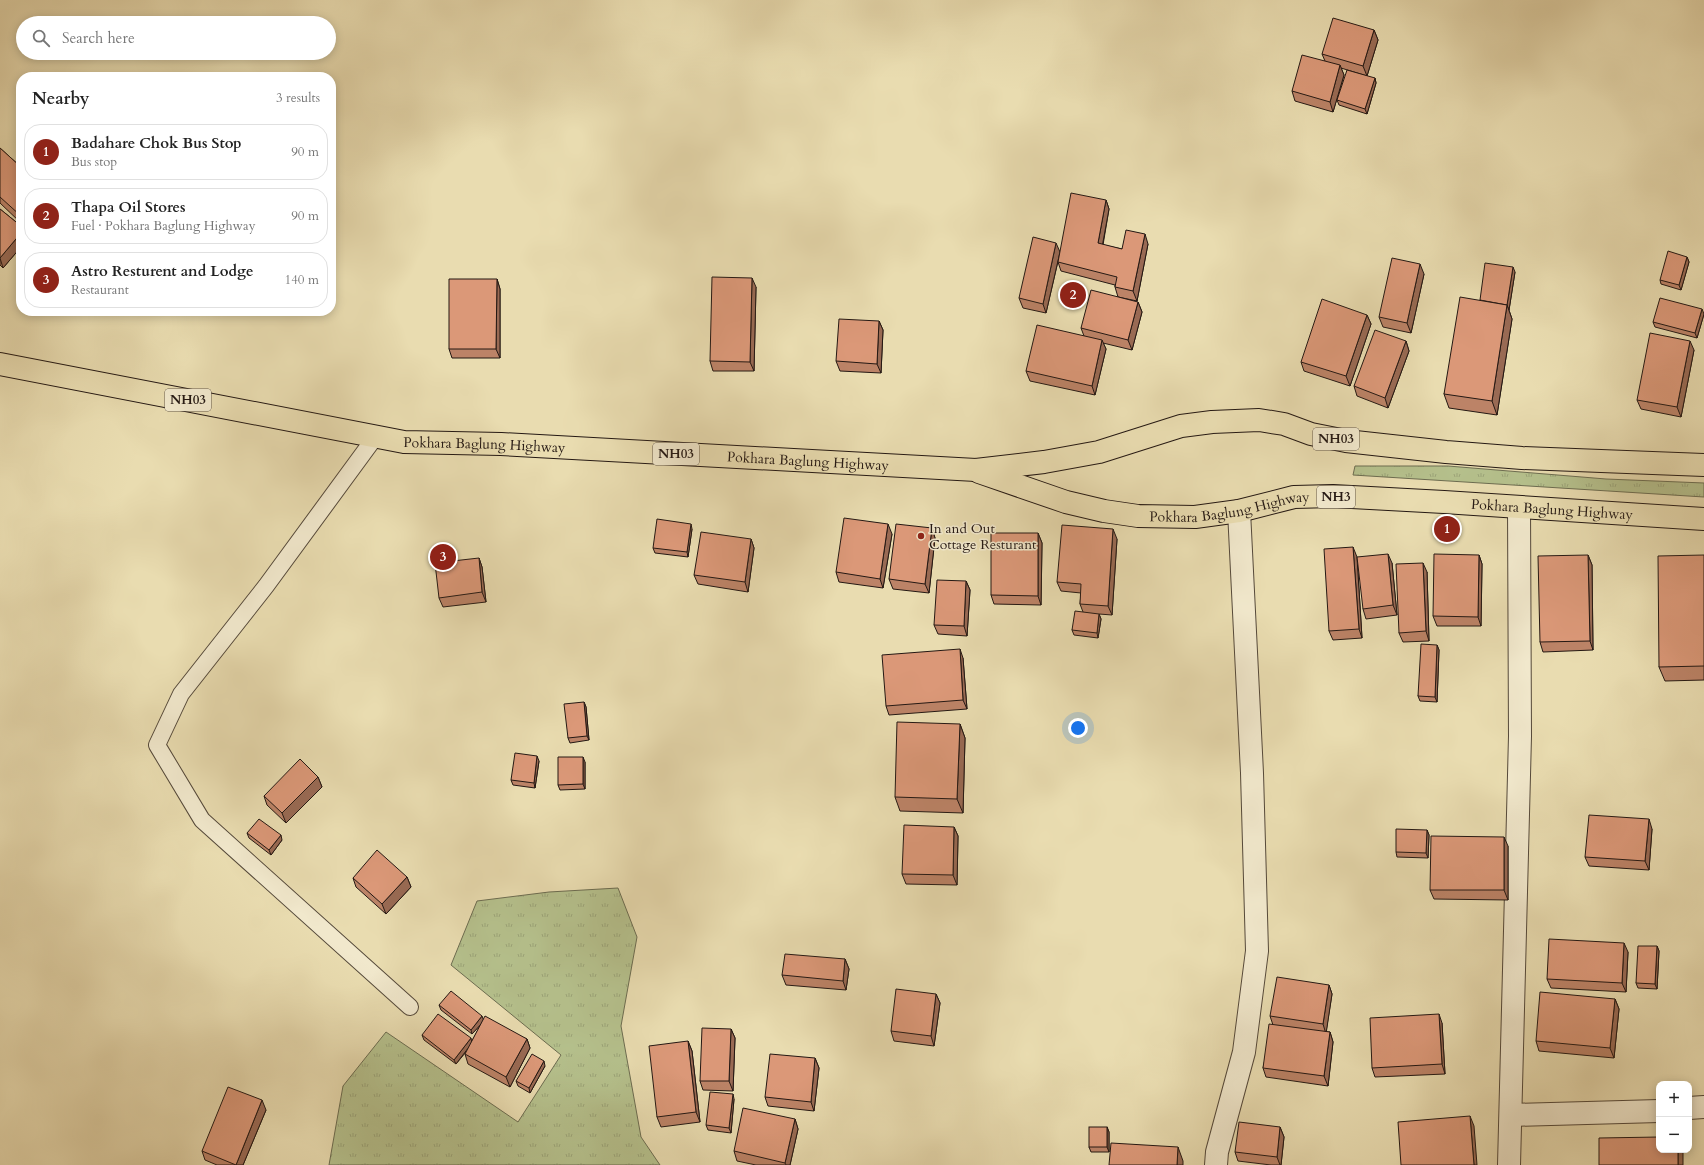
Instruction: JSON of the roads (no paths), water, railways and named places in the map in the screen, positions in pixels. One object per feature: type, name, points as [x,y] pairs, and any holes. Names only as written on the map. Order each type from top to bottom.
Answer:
[{"type":"highway","name":"Pokhara Baglung Highway","points":[[0,364],[404,442],[500,444],[976,470],[1044,462],[1099,452],[1181,426],[1212,422],[1259,420],[1284,424],[1311,434],[1346,441],[1446,452],[1522,458],[1704,465]]},
{"type":"highway","name":"Pokhara Baglung Highway","points":[[976,470],[1066,502],[1104,511],[1168,518],[1195,517],[1239,511],[1294,497],[1333,496],[1704,519]]},
{"type":"street","points":[[1509,1165],[1520,736],[1519,507]]},
{"type":"street","points":[[1216,1165],[1217,1152],[1244,1052],[1257,951],[1252,773],[1239,511]]},
{"type":"street","points":[[1692,1108],[1704,1107]]},
{"type":"street","points":[[1511,1115],[1656,1111]]},
{"type":"lane","points":[[376,436],[266,586],[181,694],[157,745],[202,820],[410,1007]]},
{"type":"place","name":"Thapa Oil Stores","points":[[1073,295]]},
{"type":"place","name":"Badahare Chok Bus Stop","points":[[1447,529]]},
{"type":"place","name":"In and Out Cottage Resturant","points":[[921,536]]},
{"type":"place","name":"Astro Resturent and Lodge","points":[[443,557]]}]
